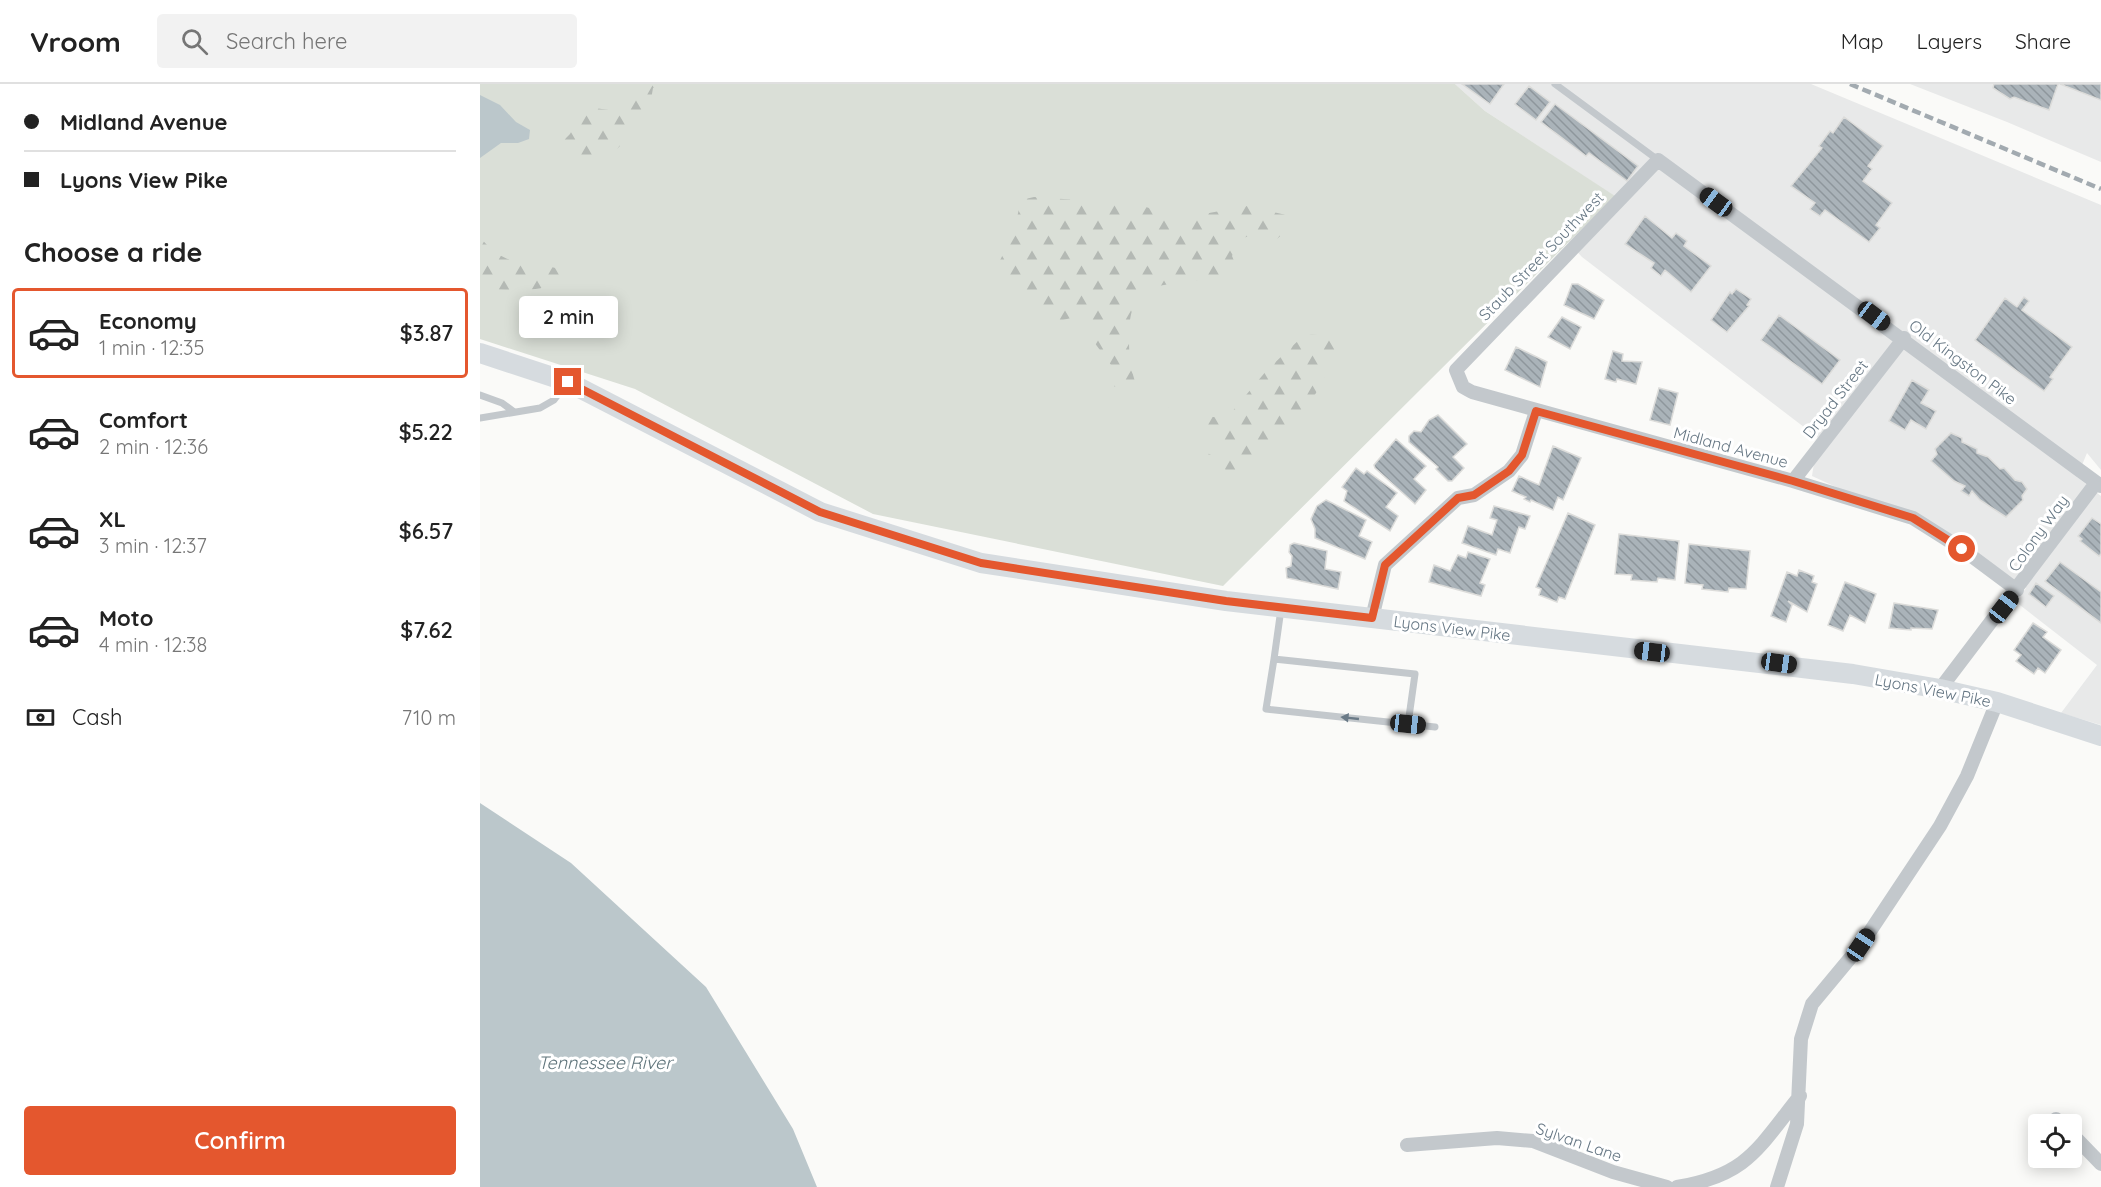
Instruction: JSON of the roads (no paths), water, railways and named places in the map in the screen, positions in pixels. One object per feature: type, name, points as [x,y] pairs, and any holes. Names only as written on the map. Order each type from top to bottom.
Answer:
[{"type":"street","name":"Old Kingston Pike","points":[[1658,160],[1904,338],[2099,484]]},
{"type":"street","name":"Staub Street Southwest","points":[[1458,379],[1456,370],[1459,364],[1658,160]]},
{"type":"street","name":"Dryad Street","points":[[1793,481],[1904,338]]},
{"type":"street","name":"Lyons View Pike","points":[[480,353],[568,382],[820,512],[981,563],[1282,607],[1652,652],[1779,663],[1940,689],[1997,702],[2101,736]]},
{"type":"street","name":"Midland Avenue","points":[[1458,379],[1463,387],[1472,392],[1793,481],[1913,518],[1962,549],[2017,590]]},
{"type":"street","points":[[1372,618],[1385,565],[1458,498],[1474,495],[1509,471],[1522,455],[1536,411]]},
{"type":"street","name":"Colony Way","points":[[1940,689],[2099,484]]},
{"type":"street","points":[[1777,1187],[1797,1124],[1801,1039],[1812,1004],[1861,945],[1940,826],[1967,776],[1997,702]]},
{"type":"street","points":[[1677,1187],[1707,1180],[1735,1169],[1758,1151],[1800,1096]]},
{"type":"street","name":"Sylvan Lane","points":[[1407,1145],[1497,1138],[1533,1141],[1613,1172],[1667,1187]]},
{"type":"street","points":[[2082,1144],[2101,1164]]},
{"type":"lane","points":[[1555,84],[1658,160]]},
{"type":"lane","points":[[480,418],[540,408],[554,400],[568,382]]},
{"type":"lane","points":[[480,395],[502,403],[513,411]]},
{"type":"lane","points":[[1282,607],[1266,709],[1435,726]]},
{"type":"lane","points":[[1274,660],[1415,674],[1408,724]]},
{"type":"water","points":[[480,95],[500,105],[516,122],[530,130],[529,139],[518,143],[501,143],[480,158]]},
{"type":"water","name":"Tennessee River","points":[[480,803],[571,863],[706,987],[793,1129],[817,1187],[480,1187]]},
{"type":"railway","points":[[1850,84],[2101,189]]}]
